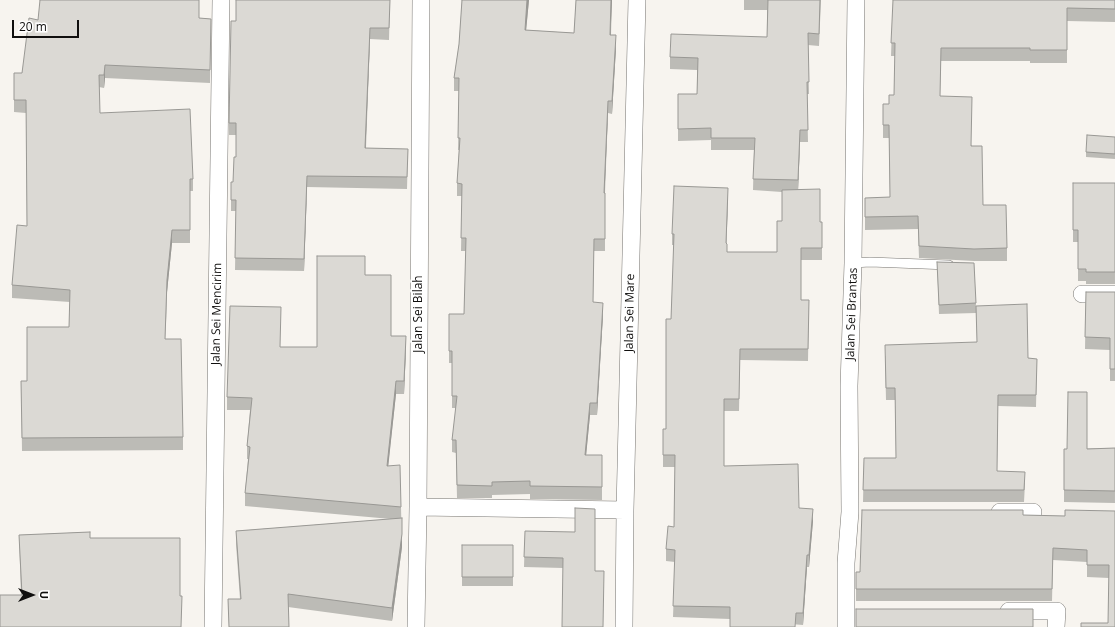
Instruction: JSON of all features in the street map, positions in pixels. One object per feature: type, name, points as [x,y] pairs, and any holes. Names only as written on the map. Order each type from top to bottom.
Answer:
[{"type":"street","name":"Jalan Sei Mencirim","points":[[213,627],[221,0]]},
{"type":"street","name":"Jalan Sei Bilah","points":[[416,627],[421,0]]},
{"type":"street","name":"Jalan Sei Mare","points":[[624,627],[625,510],[637,0]]},
{"type":"street","name":"Jalan Sei Brantas","points":[[851,616],[846,563],[858,512],[849,386],[853,263],[856,0]]},
{"type":"street","points":[[1082,294],[1115,294]]},
{"type":"street","points":[[418,507],[625,510]]},
{"type":"street","points":[[986,512],[1033,512]]},
{"type":"street","points":[[995,611],[1057,611],[1056,627]]},
{"type":"lane","points":[[853,263],[870,262],[956,266]]},
{"type":"building","points":[[40,0],[199,0],[199,18],[211,19],[210,70],[105,65],[104,75],[99,75],[100,113],[190,109],[193,179],[190,179],[190,230],[172,230],[167,280],[165,339],[181,339],[183,437],[22,438],[21,381],[27,381],[27,327],[69,327],[70,290],[12,285],[17,225],[27,226],[26,100],[14,100],[14,73],[22,73],[29,18],[38,20]]},
{"type":"building","points":[[236,0],[390,0],[389,28],[370,28],[365,148],[408,149],[407,177],[307,176],[304,259],[235,258],[236,200],[231,200],[231,182],[233,182],[234,157],[236,157],[236,123],[229,123],[231,21],[236,21]]},
{"type":"building","points":[[462,0],[527,0],[525,30],[574,33],[576,0],[611,0],[610,35],[616,35],[612,101],[608,101],[604,193],[605,239],[594,239],[593,302],[603,303],[597,403],[590,403],[585,455],[602,455],[602,487],[530,486],[530,481],[492,482],[492,486],[457,485],[456,440],[452,440],[457,396],[452,396],[452,351],[449,351],[449,314],[464,314],[466,238],[461,238],[462,184],[457,183],[460,138],[458,138],[459,78],[454,78],[459,44]]},
{"type":"building","points":[[768,0],[820,0],[819,34],[808,33],[808,130],[800,130],[798,180],[753,179],[755,138],[711,138],[711,128],[678,129],[678,94],[697,94],[698,58],[670,57],[671,34],[767,37]]},
{"type":"building","points":[[893,0],[1115,0],[1115,9],[1067,8],[1067,50],[1030,50],[1030,48],[941,48],[940,96],[972,97],[971,146],[982,146],[983,205],[1006,205],[1007,248],[974,249],[919,246],[918,216],[865,217],[865,198],[890,197],[889,125],[883,125],[883,104],[889,104],[889,95],[894,95],[895,43],[891,43]]},
{"type":"building","points":[[1087,135],[1115,137],[1115,154],[1086,152]]},
{"type":"building","points":[[1073,183],[1115,183],[1115,272],[1086,272],[1086,269],[1078,269],[1078,230],[1073,230]]},
{"type":"building","points":[[674,186],[728,188],[727,252],[777,252],[777,221],[782,221],[782,190],[820,189],[822,248],[801,248],[801,300],[809,300],[808,349],[740,349],[739,399],[724,399],[724,466],[798,464],[799,508],[813,509],[809,555],[807,555],[803,613],[796,613],[795,627],[730,627],[730,607],[673,606],[675,550],[666,549],[668,526],[674,527],[675,455],[663,455],[663,429],[666,429],[666,319],[671,319]]},
{"type":"building","points":[[317,256],[365,256],[365,275],[391,275],[391,336],[406,336],[404,381],[396,381],[387,466],[400,465],[401,507],[245,493],[250,447],[247,446],[252,398],[227,397],[230,306],[281,307],[280,347],[317,347]]},
{"type":"building","points":[[937,262],[974,263],[976,303],[939,305]]},
{"type":"building","points":[[1086,292],[1115,292],[1115,369],[1110,369],[1110,338],[1085,337]]},
{"type":"building","points":[[1027,304],[1028,358],[1037,359],[1036,395],[998,395],[997,471],[1025,472],[1024,490],[863,490],[864,458],[896,458],[895,388],[886,388],[885,345],[977,342],[976,306]]},
{"type":"building","points":[[1068,392],[1087,392],[1087,449],[1115,448],[1115,491],[1064,490],[1064,449],[1067,449]]},
{"type":"building","points":[[575,508],[595,509],[595,571],[604,571],[603,627],[562,627],[563,558],[524,557],[525,531],[575,532]]},
{"type":"building","points":[[862,510],[1023,510],[1023,515],[1065,516],[1065,510],[1115,511],[1115,627],[1081,627],[1081,623],[1108,623],[1109,565],[1087,565],[1087,550],[1053,548],[1052,589],[856,589],[856,572],[860,572]]},
{"type":"building","points":[[402,518],[402,534],[392,608],[288,594],[289,627],[229,627],[228,599],[241,599],[236,531]]},
{"type":"building","points":[[90,532],[90,538],[180,538],[180,596],[182,596],[181,627],[0,627],[0,595],[22,595],[19,535]]},
{"type":"building","points":[[462,545],[513,545],[513,577],[462,577]]},
{"type":"building","points":[[856,609],[1033,609],[1033,627],[856,627]]}]
